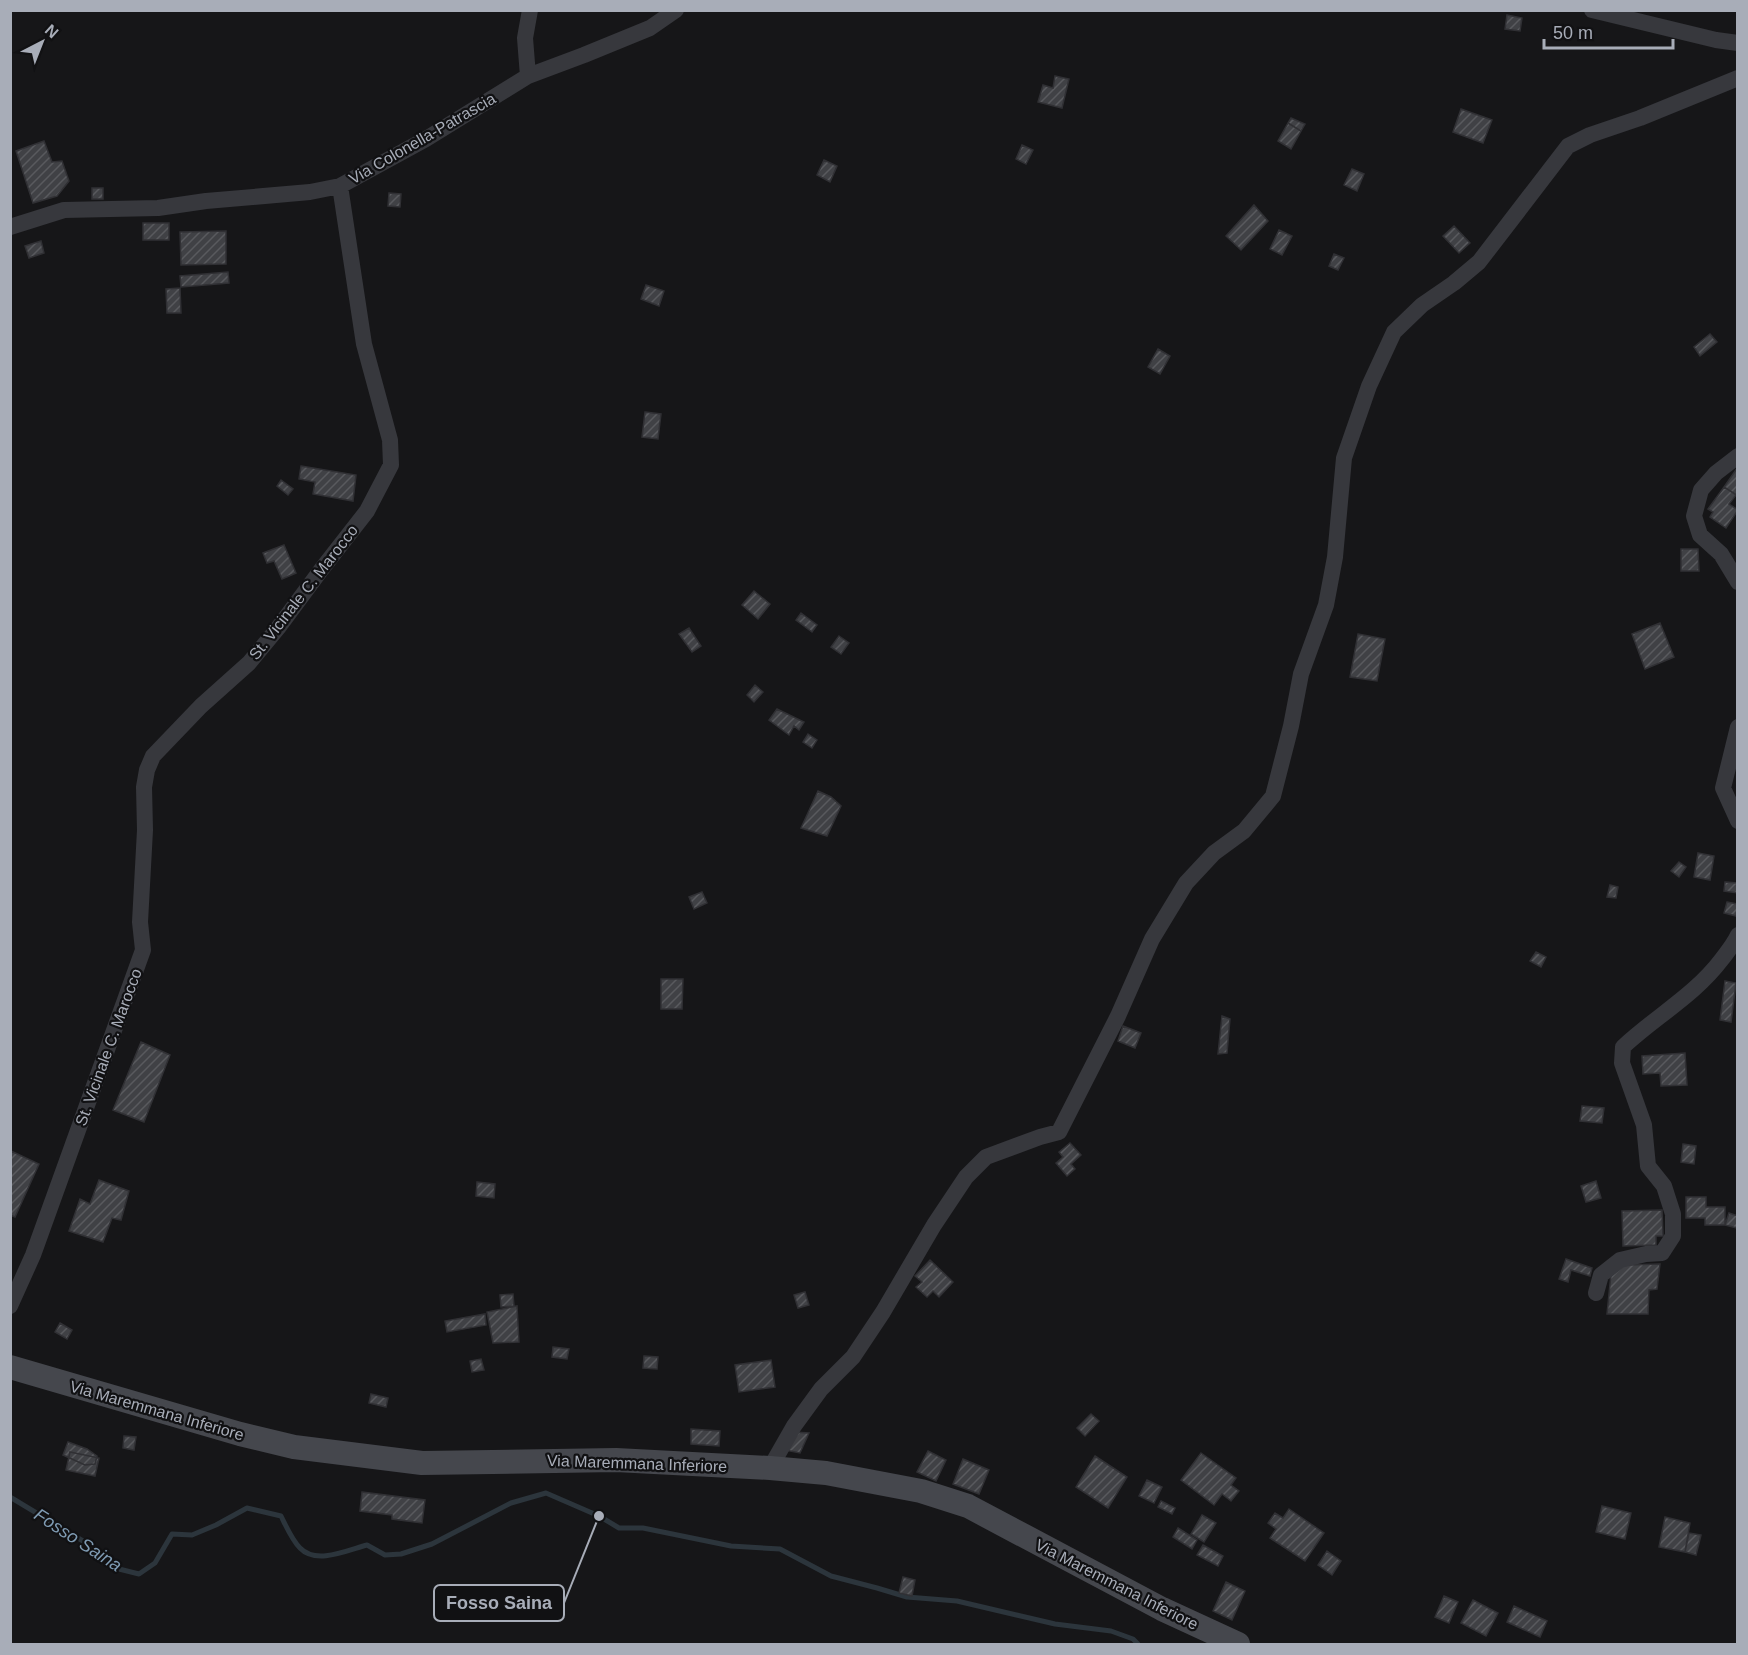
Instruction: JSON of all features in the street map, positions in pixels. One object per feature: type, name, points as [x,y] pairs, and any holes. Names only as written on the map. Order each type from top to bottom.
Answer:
[{"type":"main road","name":"Via Maremmana Inferiore","points":[[10,1367],[240,1434],[294,1447],[422,1463],[616,1460],[770,1468],[826,1473],[921,1491],[968,1506],[1162,1609],[1238,1644]]},
{"type":"street","points":[[528,76],[525,38],[530,10]]},
{"type":"street","name":"Via Colonella-Patrascia","points":[[10,227],[64,210],[158,208],[206,201],[310,192],[340,186],[426,139],[528,76],[642,32],[676,10]]},
{"type":"street","points":[[1592,10],[1737,43]]},
{"type":"street","points":[[770,1468],[794,1426],[821,1389],[853,1357],[966,1177],[986,1157],[1059,1132],[1152,939],[1186,883],[1214,853],[1244,831],[1273,796],[1289,735],[1300,674],[1326,605],[1335,557],[1344,458],[1368,386],[1394,332],[1422,305],[1479,262],[1568,146],[1590,135],[1640,118],[1737,78]]},
{"type":"street","name":"St. Vicinale C. Marocco","points":[[10,1306],[33,1255],[143,950],[140,922],[145,830],[144,787],[147,770],[153,756],[201,706],[249,663],[278,628],[367,511],[391,465],[390,440],[364,344],[340,186]]},
{"type":"street","points":[[1737,456],[1716,473],[1701,490],[1694,516],[1700,535],[1721,554],[1737,582]]},
{"type":"street","points":[[1737,727],[1723,788],[1737,821]]},
{"type":"street","points":[[1596,1293],[1601,1275],[1620,1260],[1662,1253],[1673,1236],[1674,1214],[1664,1186],[1648,1166],[1644,1125],[1622,1063],[1623,1047],[1686,997],[1712,972],[1735,942],[1737,935]]},
{"type":"building","points":[[1507,15],[1522,18],[1520,31],[1505,29]]},
{"type":"building","points":[[1055,76],[1069,79],[1062,108],[1038,102],[1043,85],[1053,88]]},
{"type":"building","points":[[1461,109],[1492,120],[1483,143],[1453,132]]},
{"type":"building","points":[[1291,118],[1305,124],[1301,131],[1288,123]]},
{"type":"building","points":[[1288,123],[1301,131],[1291,149],[1278,141]]},
{"type":"building","points":[[44,141],[52,162],[62,161],[69,181],[57,196],[33,203],[16,151]]},
{"type":"building","points":[[1022,145],[1033,150],[1026,164],[1016,159]]},
{"type":"building","points":[[824,160],[837,166],[830,182],[817,175]]},
{"type":"building","points":[[1352,169],[1364,174],[1357,191],[1344,185]]},
{"type":"building","points":[[92,188],[103,188],[103,199],[92,199]]},
{"type":"building","points":[[389,193],[401,194],[400,207],[388,206]]},
{"type":"building","points":[[1254,205],[1268,221],[1241,250],[1226,236]]},
{"type":"building","points":[[143,223],[169,223],[169,240],[143,240]]},
{"type":"building","points":[[1454,226],[1470,243],[1459,253],[1443,236]]},
{"type":"building","points":[[1279,230],[1292,236],[1282,255],[1270,249]]},
{"type":"building","points":[[226,231],[226,264],[181,265],[180,232]]},
{"type":"building","points":[[41,241],[44,253],[29,258],[25,246]]},
{"type":"building","points":[[1334,254],[1344,258],[1338,270],[1329,266]]},
{"type":"building","points":[[228,272],[229,283],[181,287],[180,276]]},
{"type":"building","points":[[646,285],[664,291],[659,306],[641,299]]},
{"type":"building","points":[[180,288],[181,313],[167,313],[166,289]]},
{"type":"building","points":[[1710,334],[1717,342],[1700,356],[1694,347]]},
{"type":"building","points":[[1158,349],[1170,356],[1160,374],[1148,367]]},
{"type":"building","points":[[645,412],[661,414],[658,439],[642,437]]},
{"type":"building","points":[[301,466],[356,475],[353,501],[313,494],[315,482],[299,479]]},
{"type":"building","points":[[1738,467],[1738,496],[1724,487]]},
{"type":"building","points":[[281,480],[293,489],[288,495],[277,486]]},
{"type":"building","points":[[1724,487],[1736,495],[1729,504],[1738,510],[1726,528],[1710,517],[1713,512],[1708,509]]},
{"type":"building","points":[[284,545],[296,573],[282,579],[274,561],[267,563],[263,553]]},
{"type":"building","points":[[1681,549],[1698,549],[1699,571],[1681,571]]},
{"type":"building","points":[[754,591],[770,604],[758,619],[742,605]]},
{"type":"building","points":[[801,613],[817,625],[812,632],[796,620]]},
{"type":"building","points":[[1660,623],[1674,657],[1645,669],[1632,634]]},
{"type":"building","points":[[689,628],[701,646],[692,652],[679,634]]},
{"type":"building","points":[[1358,634],[1385,639],[1377,681],[1350,677]]},
{"type":"building","points":[[839,636],[849,643],[841,654],[831,647]]},
{"type":"building","points":[[755,685],[763,692],[754,702],[747,695]]},
{"type":"building","points":[[777,709],[804,722],[799,730],[794,726],[789,735],[769,720]]},
{"type":"building","points":[[808,734],[817,740],[812,748],[803,742]]},
{"type":"building","points":[[818,791],[831,797],[841,806],[827,836],[801,828]]},
{"type":"building","points":[[1698,853],[1714,856],[1710,880],[1694,877]]},
{"type":"building","points":[[1679,862],[1686,867],[1679,877],[1671,871]]},
{"type":"building","points":[[1725,882],[1738,883],[1738,893],[1724,891]]},
{"type":"building","points":[[1610,885],[1618,887],[1616,898],[1607,897]]},
{"type":"building","points":[[702,892],[707,903],[694,909],[689,897]]},
{"type":"building","points":[[1727,902],[1738,904],[1736,916],[1724,913]]},
{"type":"building","points":[[1536,952],[1546,957],[1541,967],[1530,961]]},
{"type":"building","points":[[661,979],[683,979],[682,1009],[661,1009]]},
{"type":"building","points":[[1725,981],[1736,983],[1731,1022],[1720,1020]]},
{"type":"building","points":[[1222,1016],[1230,1019],[1227,1053],[1218,1054]]},
{"type":"building","points":[[1123,1026],[1141,1033],[1135,1048],[1118,1041]]},
{"type":"building","points":[[141,1042],[170,1055],[144,1122],[113,1110]]},
{"type":"building","points":[[1685,1053],[1687,1085],[1661,1086],[1660,1073],[1643,1074],[1642,1056]]},
{"type":"building","points":[[1582,1106],[1604,1108],[1602,1123],[1580,1121]]},
{"type":"building","points":[[1070,1143],[1081,1155],[1071,1164],[1075,1169],[1067,1176],[1056,1163],[1063,1157],[1059,1152]]},
{"type":"building","points":[[1683,1144],[1696,1146],[1694,1164],[1681,1162]]},
{"type":"building","points":[[11,1151],[39,1164],[15,1217],[10,1215]]},
{"type":"building","points":[[99,1180],[129,1191],[121,1220],[112,1218],[103,1242],[69,1231],[80,1199],[90,1204]]},
{"type":"building","points":[[1596,1181],[1601,1198],[1586,1202],[1581,1186]]},
{"type":"building","points":[[477,1182],[495,1184],[494,1198],[476,1196]]},
{"type":"building","points":[[1686,1197],[1706,1197],[1706,1207],[1725,1207],[1725,1225],[1705,1225],[1705,1218],[1686,1218]]},
{"type":"building","points":[[1662,1210],[1663,1236],[1656,1236],[1656,1245],[1623,1246],[1622,1211]]},
{"type":"building","points":[[1729,1213],[1738,1216],[1737,1228],[1725,1225]]},
{"type":"building","points":[[1566,1259],[1592,1268],[1590,1276],[1571,1270],[1568,1282],[1559,1279]]},
{"type":"building","points":[[930,1260],[953,1282],[939,1297],[933,1291],[927,1297],[916,1287],[922,1282],[915,1276]]},
{"type":"building","points":[[1660,1264],[1657,1289],[1649,1290],[1648,1314],[1607,1314],[1611,1274],[1625,1265]]},
{"type":"building","points":[[805,1292],[809,1305],[798,1308],[794,1295]]},
{"type":"building","points":[[513,1294],[514,1306],[501,1307],[500,1295]]},
{"type":"building","points":[[517,1306],[519,1342],[493,1343],[487,1312]]},
{"type":"building","points":[[485,1314],[486,1325],[447,1332],[445,1321]]},
{"type":"building","points":[[60,1323],[72,1330],[67,1339],[55,1332]]},
{"type":"building","points":[[553,1347],[569,1349],[567,1359],[552,1357]]},
{"type":"building","points":[[644,1356],[658,1357],[657,1369],[643,1368]]},
{"type":"building","points":[[481,1359],[484,1370],[472,1372],[470,1361]]},
{"type":"building","points":[[771,1360],[775,1387],[739,1392],[735,1365]]},
{"type":"building","points":[[371,1394],[388,1398],[386,1407],[369,1403]]},
{"type":"building","points":[[1091,1414],[1099,1421],[1085,1436],[1077,1428]]},
{"type":"building","points":[[691,1429],[720,1431],[719,1446],[691,1444]]},
{"type":"building","points":[[793,1432],[809,1433],[800,1453],[785,1450]]},
{"type":"building","points":[[124,1436],[136,1437],[134,1450],[123,1448]]},
{"type":"building","points":[[68,1442],[87,1449],[97,1456],[95,1464],[85,1465],[63,1455]]},
{"type":"building","points":[[928,1451],[946,1460],[936,1481],[917,1472]]},
{"type":"building","points":[[70,1452],[99,1458],[95,1476],[66,1470]]},
{"type":"building","points":[[1201,1453],[1236,1478],[1231,1485],[1239,1491],[1231,1501],[1222,1494],[1214,1505],[1181,1480]]},
{"type":"building","points":[[1095,1456],[1127,1477],[1108,1508],[1076,1487]]},
{"type":"building","points":[[963,1459],[989,1470],[979,1494],[953,1484]]},
{"type":"building","points":[[1147,1480],[1162,1487],[1154,1503],[1139,1496]]},
{"type":"building","points":[[362,1492],[425,1500],[422,1523],[392,1519],[392,1515],[360,1511]]},
{"type":"building","points":[[1161,1501],[1175,1508],[1172,1514],[1158,1507]]},
{"type":"building","points":[[1602,1506],[1631,1513],[1625,1539],[1596,1532]]},
{"type":"building","points":[[1289,1509],[1324,1533],[1305,1561],[1270,1538],[1276,1529],[1268,1523],[1275,1513],[1283,1518]]},
{"type":"building","points":[[1202,1515],[1216,1523],[1204,1542],[1191,1534]]},
{"type":"building","points":[[1665,1517],[1690,1523],[1685,1552],[1659,1547]]},
{"type":"building","points":[[1178,1528],[1197,1540],[1192,1549],[1173,1537]]},
{"type":"building","points":[[1689,1533],[1701,1535],[1696,1555],[1685,1552]]},
{"type":"building","points":[[1203,1545],[1223,1556],[1218,1566],[1197,1555]]},
{"type":"building","points":[[1327,1551],[1341,1561],[1332,1575],[1318,1565]]},
{"type":"building","points":[[903,1577],[915,1580],[912,1596],[899,1593]]},
{"type":"building","points":[[1226,1582],[1245,1591],[1232,1620],[1213,1611]]},
{"type":"building","points":[[1444,1596],[1458,1602],[1449,1623],[1435,1617]]},
{"type":"building","points":[[1473,1600],[1498,1613],[1486,1636],[1461,1623]]},
{"type":"building","points":[[1514,1606],[1547,1621],[1540,1637],[1507,1622]]},
{"type":"waterway","name":"Fosso Saina","points":[[10,1497],[88,1544],[119,1569],[139,1574],[155,1563],[172,1534],[192,1535],[247,1508],[281,1516],[294,1541],[307,1553],[332,1555],[367,1545],[385,1555],[401,1554],[432,1544],[511,1503],[546,1493],[599,1516],[619,1528],[643,1528],[731,1546],[780,1549],[831,1576],[907,1597],[957,1601],[1055,1624],[1111,1631],[1133,1639],[1138,1644]]},
{"type":"place","name":"Fosso Saina","points":[[599,1516]]}]
